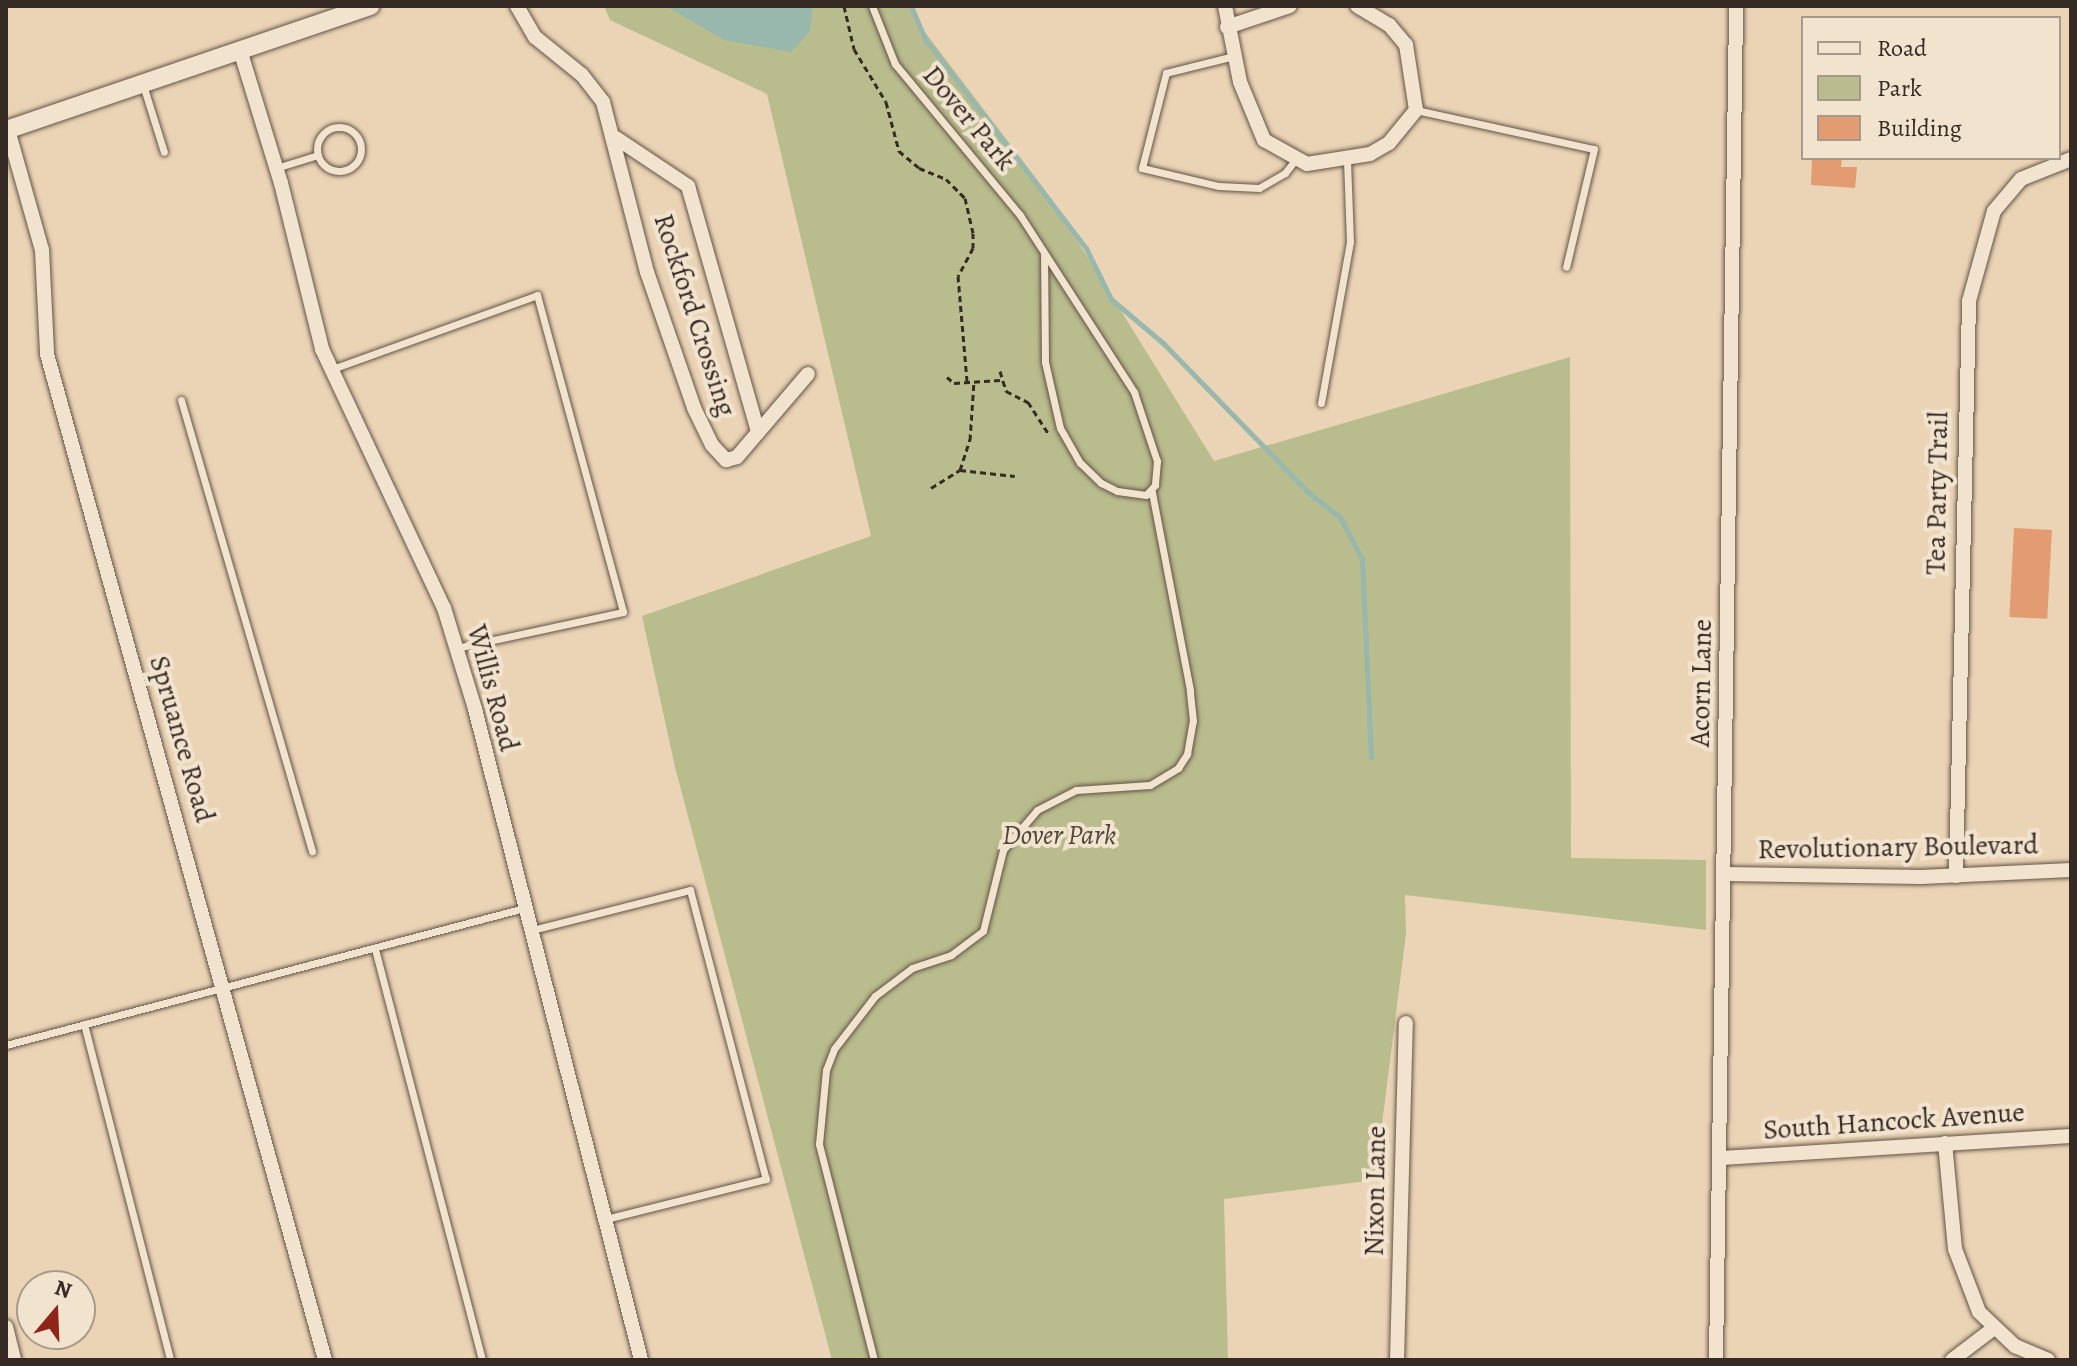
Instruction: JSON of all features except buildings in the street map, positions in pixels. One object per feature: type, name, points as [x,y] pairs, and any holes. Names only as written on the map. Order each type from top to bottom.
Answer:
[{"type":"street","points":[[7,130],[370,6]]},
{"type":"street","name":"Rockford Crossing","points":[[517,6],[535,37],[593,87],[616,138],[647,272],[694,408],[726,460],[737,457],[808,374]]},
{"type":"street","points":[[1225,6],[1234,56],[1264,140],[1307,164],[1347,161],[1389,143],[1416,110],[1406,45],[1363,7]]},
{"type":"street","points":[[1227,27],[1290,6]]},
{"type":"street","name":"Acorn Lane","points":[[1716,1360],[1736,6]]},
{"type":"street","name":"Willis Road","points":[[240,50],[332,369],[444,608],[641,1360]]},
{"type":"street","name":"Spruance Road","points":[[7,130],[42,250],[47,354],[225,985],[325,1360]]},
{"type":"street","name":"Rockford Crossing","points":[[616,138],[688,186],[758,432]]},
{"type":"street","name":"Tea Party Trail","points":[[1956,876],[1969,301],[1994,211],[2021,179],[2071,159]]},
{"type":"street","name":"Revolutionary Boulevard","points":[[1725,874],[1956,876],[2071,870]]},
{"type":"street","name":"Nixon Lane","points":[[1397,1360],[1406,1023]]},
{"type":"street","name":"South Hancock Avenue","points":[[1721,1158],[2071,1136]]},
{"type":"street","points":[[1945,1143],[1958,1260],[1979,1312],[2015,1346],[2048,1360]]},
{"type":"street","points":[[6,1327],[14,1360]]},
{"type":"street","points":[[1952,1360],[1994,1328]]},
{"type":"lane","name":"Dover Park","points":[[872,6],[895,64],[1005,194],[1142,408],[1157,461],[1152,492],[1190,690],[1193,721],[1187,754],[1178,768],[1150,785],[1076,790],[1037,810],[1003,850],[983,931],[951,955],[912,968],[875,996],[834,1049],[826,1070],[819,1144],[874,1360]]},
{"type":"lane","points":[[1234,56],[1166,73],[1142,168],[1219,186],[1259,188],[1285,173],[1295,160]]},
{"type":"lane","points":[[142,83],[164,152]]},
{"type":"lane","points":[[1416,110],[1594,149],[1566,267]]},
{"type":"lane","points":[[333,128],[351,131],[360,143],[357,161],[345,170],[330,169],[318,155],[319,140],[333,128]]},
{"type":"lane","points":[[276,168],[318,155]]},
{"type":"lane","points":[[1321,403],[1350,242],[1347,161]]},
{"type":"lane","points":[[1044,254],[1045,362],[1060,428],[1080,463],[1101,483],[1128,494],[1152,492]]},
{"type":"lane","points":[[332,369],[537,295],[623,612],[456,648]]},
{"type":"lane","points":[[181,400],[312,851]]},
{"type":"lane","points":[[530,931],[690,890],[766,1179],[605,1219]]},
{"type":"lane","points":[[6,1045],[524,908]]},
{"type":"lane","points":[[375,949],[482,1360]]},
{"type":"lane","points":[[84,1024],[170,1360]]},
{"type":"path","points":[[844,6],[854,49],[886,102],[899,151],[919,168],[946,179],[965,198],[973,248],[958,276],[967,382]]},
{"type":"path","points":[[1000,371],[1000,380],[1006,391],[1028,402],[1044,434],[1052,438]]},
{"type":"path","points":[[947,377],[954,383],[1000,380]]},
{"type":"path","points":[[960,470],[970,440],[974,381]]},
{"type":"path","points":[[931,488],[960,470],[1015,476]]},
{"type":"green space","name":"Dover Park","points":[[604,6],[913,6],[918,23],[1051,198],[1214,461],[1570,357],[1571,858],[1706,860],[1706,930],[1405,895],[1406,934],[1375,1180],[1224,1199],[1228,1360],[832,1360],[675,767],[642,616],[871,536],[767,94],[610,20]]},
{"type":"water","points":[[666,6],[813,6],[810,31],[791,52],[724,40]]},
{"type":"waterway","points":[[911,6],[925,39],[1086,248],[1111,299],[1164,344],[1309,493],[1340,517],[1362,559],[1371,757]]}]
